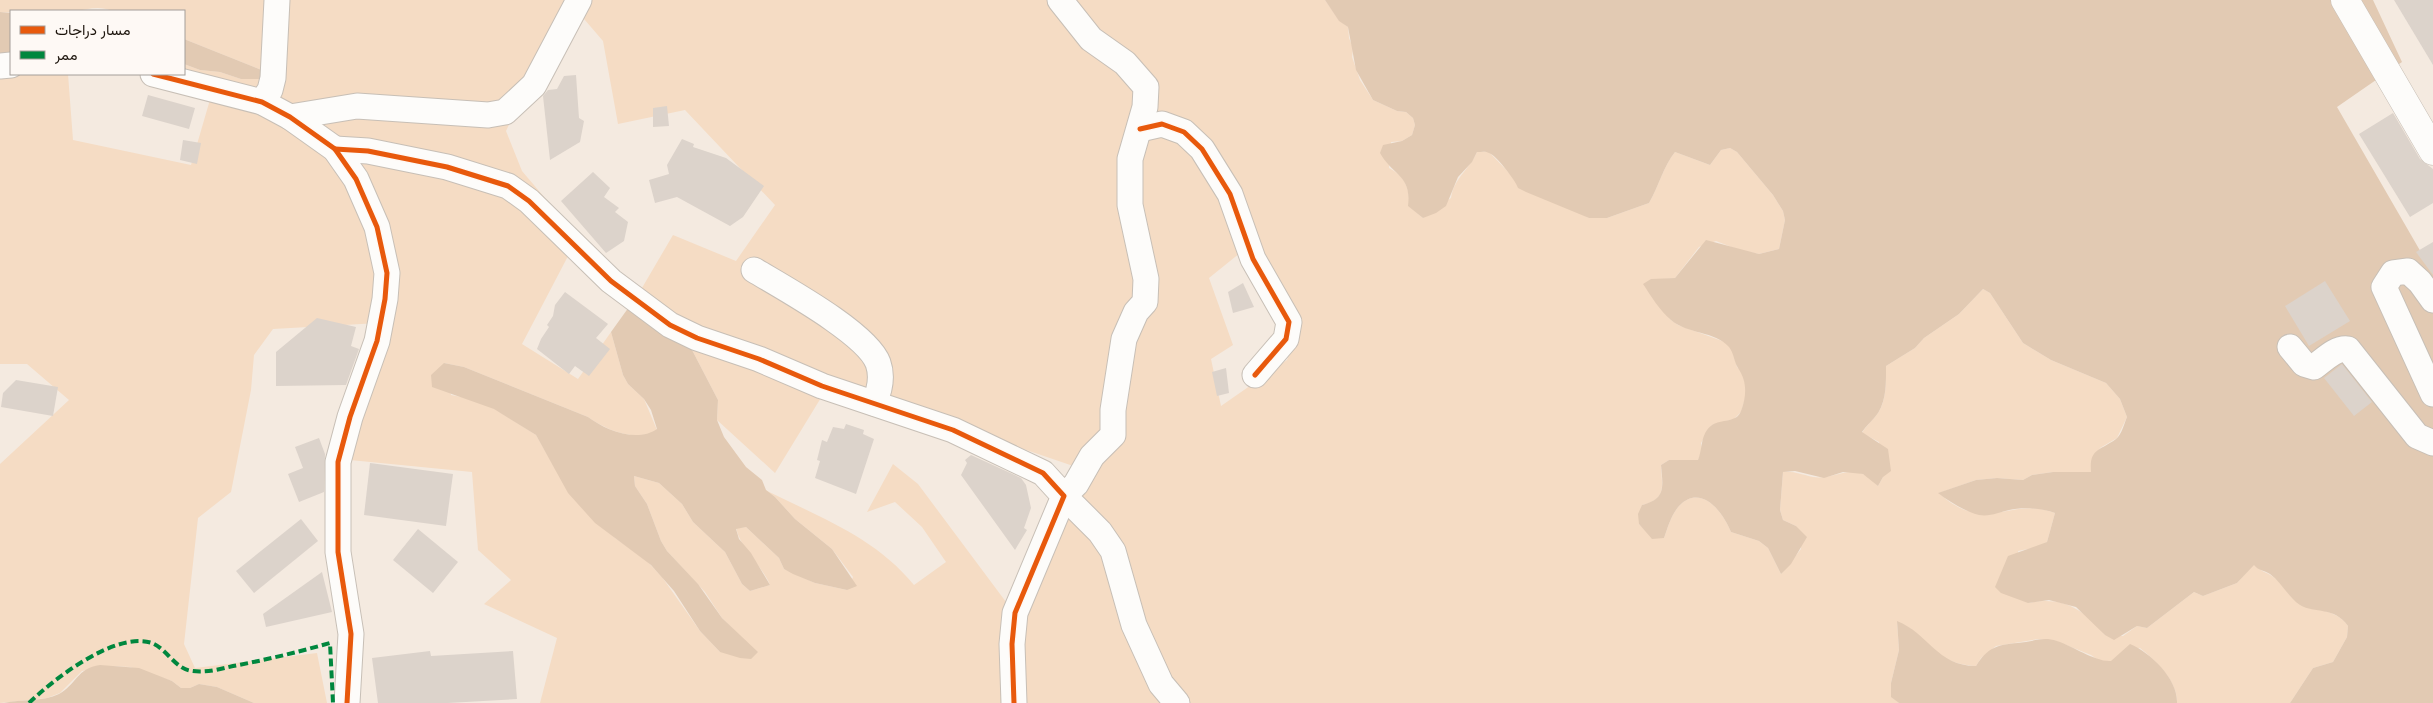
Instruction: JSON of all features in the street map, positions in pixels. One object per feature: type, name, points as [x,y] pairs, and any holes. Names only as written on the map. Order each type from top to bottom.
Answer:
[{"type":"main road","points":[[2345,0],[2433,151]]},
{"type":"street","points":[[262,102],[270,90],[273,78],[277,0]]},
{"type":"street","points":[[290,118],[357,106],[488,115],[505,112],[534,85],[579,0]]},
{"type":"street","points":[[1014,703],[1012,644],[1015,613],[1064,496],[1076,484],[1092,456],[1112,435],[1124,339],[1136,312],[1145,302],[1146,279],[1130,205],[1130,159],[1140,129],[1146,87],[1125,63],[1092,39],[1060,0]]},
{"type":"street","points":[[157,75],[262,102],[290,118],[335,149],[356,179],[370,207],[383,250],[387,273],[385,299],[377,341],[350,417],[338,462],[338,552],[351,634],[347,703]]},
{"type":"street","points":[[1140,129],[1162,124],[1184,132],[1202,149],[1230,194],[1253,259],[1289,322],[1286,339],[1255,375]]},
{"type":"street","points":[[335,149],[368,151],[438,165],[508,186],[529,202],[611,281],[670,325],[697,338],[759,359],[822,386],[953,430],[1043,473],[1100,532],[1113,551],[1134,625],[1161,684],[1177,703]]},
{"type":"street","points":[[754,270],[837,321],[872,352],[878,363],[881,377],[880,390],[874,403]]},
{"type":"street","points":[[2433,300],[2420,282],[2408,271],[2393,274],[2384,287],[2433,394]]},
{"type":"street","points":[[2290,348],[2304,364],[2314,367],[2337,350],[2342,348],[2348,349],[2417,436],[2433,443]]},
{"type":"shaded area","points":[[0,0],[1325,0],[1339,20],[1348,27],[1349,38],[1353,48],[1352,57],[1360,80],[1373,100],[1397,111],[1406,112],[1413,118],[1415,125],[1412,135],[1402,141],[1391,142],[1389,168],[1403,179],[1409,194],[1409,206],[1423,218],[1451,198],[1458,179],[1477,152],[1489,152],[1516,180],[1589,218],[1607,218],[1649,203],[1667,164],[1675,152],[1710,165],[1721,150],[1730,148],[1737,152],[1773,195],[1783,211],[1785,220],[1779,249],[1759,254],[1739,250],[1716,241],[1699,247],[1675,278],[1664,279],[1656,302],[1671,320],[1678,325],[1725,342],[1732,349],[1737,367],[1743,373],[1747,392],[1741,412],[1734,419],[1712,425],[1701,443],[1702,451],[1698,460],[1669,460],[1661,465],[1662,486],[1659,496],[1642,505],[1639,524],[1646,531],[1664,538],[1672,517],[1679,506],[1687,500],[1703,499],[1723,516],[1731,532],[1759,541],[1768,548],[1781,574],[1801,549],[1796,526],[1783,520],[1780,510],[1783,472],[1813,477],[1826,477],[1857,472],[1867,476],[1878,486],[1883,477],[1879,442],[1862,433],[1882,406],[1885,393],[1886,366],[1915,348],[1924,338],[1959,314],[1983,289],[1990,293],[2023,343],[2051,360],[2106,383],[2120,399],[2127,417],[2117,438],[2100,448],[2091,472],[2053,472],[2032,475],[2023,480],[1997,478],[1976,480],[1939,493],[1955,505],[1970,512],[1998,512],[2025,508],[2055,513],[2047,542],[2038,547],[2018,551],[2028,603],[2051,601],[2062,603],[2089,618],[2105,635],[2123,636],[2137,626],[2147,628],[2194,592],[2203,596],[2237,583],[2254,564],[2276,579],[2297,602],[2338,616],[2348,626],[2347,637],[2333,662],[2313,668],[2290,703],[2177,703],[2174,687],[2170,679],[2159,665],[2140,648],[2119,655],[2111,662],[2101,662],[2091,655],[2056,641],[2038,639],[1996,646],[1981,658],[1976,666],[1966,665],[1942,657],[1910,629],[1897,622],[1899,650],[1891,683],[1891,696],[1899,703],[540,703],[557,638],[484,604],[511,580],[478,550],[472,472],[350,460],[379,323],[273,329],[254,355],[251,390],[231,492],[198,518],[184,644],[195,668],[317,653],[327,703],[254,703],[217,687],[199,684],[190,688],[181,688],[172,681],[130,667],[109,666],[82,671],[60,693],[47,698],[0,703],[0,464],[69,400],[27,364],[0,364],[0,73],[10,73],[10,75],[68,75],[73,140],[191,165],[216,79],[185,71],[185,64],[200,70],[220,72],[241,79],[261,79],[264,71],[185,39],[185,10],[110,10],[98,8],[82,10],[10,10],[10,12],[0,12]],"holes":[[[578,12],[603,41],[618,124],[685,110],[775,205],[736,261],[673,235],[639,293],[691,348],[718,400],[717,420],[775,473],[830,383],[1082,469],[1009,606],[918,484],[893,464],[867,512],[895,502],[922,527],[946,562],[914,585],[899,568],[864,541],[826,519],[765,490],[775,497],[795,519],[832,549],[853,577],[847,590],[815,583],[784,569],[779,558],[746,527],[736,528],[742,543],[770,585],[750,591],[742,584],[725,552],[693,522],[682,504],[659,483],[634,476],[635,486],[647,504],[661,541],[667,551],[705,592],[722,618],[751,647],[720,652],[700,631],[662,577],[644,558],[615,538],[563,482],[536,435],[495,409],[472,399],[451,395],[444,363],[464,367],[588,417],[612,430],[631,435],[649,434],[657,430],[644,399],[628,384],[623,375],[611,332],[578,379],[522,344],[578,237],[522,171],[506,131],[526,89]],[[1240,253],[1293,344],[1287,360],[1221,406],[1211,359],[1233,345],[1209,278]]]},
{"type":"shaded area","points":[[1325,0],[2373,0],[2402,62],[2337,107],[2433,273],[2433,703],[2290,703],[2313,668],[2333,662],[2347,637],[2348,626],[2343,620],[2331,613],[2300,605],[2274,578],[2254,565],[2237,583],[2203,596],[2194,592],[2147,628],[2137,626],[2114,640],[2105,635],[2076,607],[2049,600],[2028,603],[2001,593],[1995,587],[2008,556],[2047,542],[2055,513],[2026,508],[1991,515],[1979,515],[1957,506],[1938,493],[1976,480],[1997,478],[2023,480],[2032,475],[2053,472],[2091,472],[2094,454],[2118,437],[2127,417],[2120,399],[2106,383],[2051,360],[2023,343],[1990,293],[1983,289],[1959,314],[1924,338],[1915,348],[1886,366],[1885,392],[1882,405],[1875,417],[1862,432],[1888,449],[1891,471],[1883,477],[1878,486],[1863,474],[1843,472],[1824,478],[1795,471],[1783,472],[1780,510],[1783,520],[1796,526],[1807,537],[1791,564],[1781,574],[1768,548],[1759,541],[1731,532],[1723,516],[1703,499],[1687,500],[1679,506],[1672,517],[1664,538],[1652,539],[1639,524],[1638,514],[1642,505],[1659,496],[1662,486],[1661,465],[1669,460],[1698,460],[1705,433],[1708,429],[1716,423],[1739,415],[1745,388],[1743,378],[1729,347],[1716,338],[1685,328],[1671,320],[1659,308],[1643,284],[1651,279],[1675,278],[1706,240],[1759,254],[1779,249],[1785,220],[1783,211],[1773,195],[1737,152],[1730,148],[1721,150],[1710,165],[1675,152],[1667,164],[1649,203],[1607,218],[1589,218],[1518,188],[1510,174],[1496,158],[1486,152],[1477,152],[1472,162],[1458,177],[1446,206],[1436,213],[1423,218],[1408,206],[1407,188],[1404,181],[1380,153],[1383,145],[1402,141],[1412,135],[1415,125],[1413,118],[1406,112],[1397,111],[1373,100],[1356,70],[1348,27],[1339,21]]},
{"type":"shaded area","points":[[0,12],[10,13],[10,70],[0,73]]},
{"type":"shaded area","points":[[185,39],[264,71],[261,79],[241,79],[220,72],[200,70],[185,64]]},
{"type":"shaded area","points":[[639,293],[691,348],[718,400],[717,420],[724,437],[746,467],[762,480],[766,490],[795,519],[832,549],[857,586],[847,590],[815,583],[793,574],[784,569],[779,558],[746,527],[736,529],[739,539],[751,553],[770,585],[750,591],[742,584],[725,552],[693,522],[682,504],[659,483],[634,476],[635,486],[647,504],[661,541],[667,551],[698,584],[722,618],[758,652],[751,659],[720,652],[700,631],[674,591],[651,565],[595,523],[568,493],[536,435],[494,409],[432,387],[431,375],[444,363],[464,367],[588,417],[612,430],[631,435],[649,433],[657,429],[651,410],[644,399],[628,384],[623,375],[611,332]]},
{"type":"shaded area","points":[[1897,621],[1908,626],[1942,655],[1963,665],[1976,666],[1986,653],[1998,646],[2037,640],[2049,639],[2057,641],[2105,661],[2111,661],[2130,644],[2154,660],[2162,668],[2173,685],[2177,703],[1899,703],[1891,697],[1891,683],[1899,650]]},
{"type":"shaded area","points":[[100,665],[139,668],[172,681],[181,688],[190,688],[199,684],[217,687],[254,703],[4,703],[53,697],[65,690],[81,673]]},
{"type":"building","points":[[2394,0],[2433,0],[2433,65]]},
{"type":"building","points":[[576,75],[579,118],[584,121],[580,142],[550,160],[543,96],[548,90],[557,89],[564,76]]},
{"type":"building","points":[[148,95],[195,108],[189,129],[142,116]]},
{"type":"building","points":[[667,106],[669,126],[653,127],[653,108]]},
{"type":"building","points":[[2393,113],[2420,159],[2433,169],[2433,203],[2410,217],[2359,134]]},
{"type":"building","points":[[682,139],[694,144],[693,147],[726,158],[764,186],[743,217],[730,226],[677,197],[655,203],[649,180],[669,174],[667,165]]},
{"type":"building","points":[[183,140],[201,143],[197,164],[180,160]]},
{"type":"building","points":[[593,172],[610,188],[604,197],[619,208],[615,212],[628,222],[624,241],[606,253],[561,201]]},
{"type":"building","points":[[2433,242],[2433,275],[2416,252]]},
{"type":"building","points":[[2325,281],[2350,321],[2309,346],[2285,306]]},
{"type":"building","points":[[1243,283],[1254,307],[1233,313],[1228,292]]},
{"type":"building","points":[[565,292],[608,324],[596,338],[610,349],[589,376],[575,366],[569,374],[537,349],[549,327],[547,325],[553,316],[555,305]]},
{"type":"building","points":[[317,318],[356,327],[351,346],[359,349],[346,385],[276,386],[276,352]]},
{"type":"building","points":[[2342,364],[2372,402],[2354,416],[2324,378]]},
{"type":"building","points":[[1226,368],[1229,393],[1217,396],[1212,372]]},
{"type":"building","points":[[16,380],[58,387],[53,416],[1,407],[3,393]]},
{"type":"building","points":[[846,424],[864,430],[863,434],[874,439],[856,494],[815,478],[820,461],[817,460],[822,440],[827,442],[833,427],[844,429]]},
{"type":"building","points":[[319,438],[325,454],[324,492],[299,502],[288,474],[303,468],[295,447]]},
{"type":"building","points":[[971,455],[1021,478],[1026,485],[1031,508],[1024,528],[1027,530],[1015,550],[961,475],[967,463],[965,460]]},
{"type":"building","points":[[370,463],[453,474],[446,526],[364,515]]},
{"type":"building","points":[[301,519],[318,541],[254,593],[236,571]]},
{"type":"building","points":[[418,529],[458,562],[433,593],[393,560]]},
{"type":"building","points":[[322,572],[332,612],[266,627],[263,614]]},
{"type":"building","points":[[430,651],[431,656],[513,651],[517,699],[448,703],[378,703],[372,658]]},
{"type":"marked path","points":[[29,703],[69,670],[103,650],[137,641],[152,643],[181,667],[192,671],[213,670],[258,661],[330,643],[333,703]]},
{"type":"cycle path","points":[[157,75],[262,102],[290,117],[335,149],[356,179],[377,227],[387,273],[385,299],[377,341],[350,417],[338,462],[338,552],[351,634],[347,703]]},
{"type":"cycle path","points":[[1140,129],[1162,124],[1184,132],[1202,149],[1230,194],[1253,259],[1289,322],[1286,339],[1255,375]]},
{"type":"cycle path","points":[[335,149],[368,151],[447,167],[508,186],[529,201],[611,281],[670,325],[697,338],[759,359],[822,386],[953,430],[1043,473],[1064,496],[1015,613],[1012,644],[1014,703]]}]
